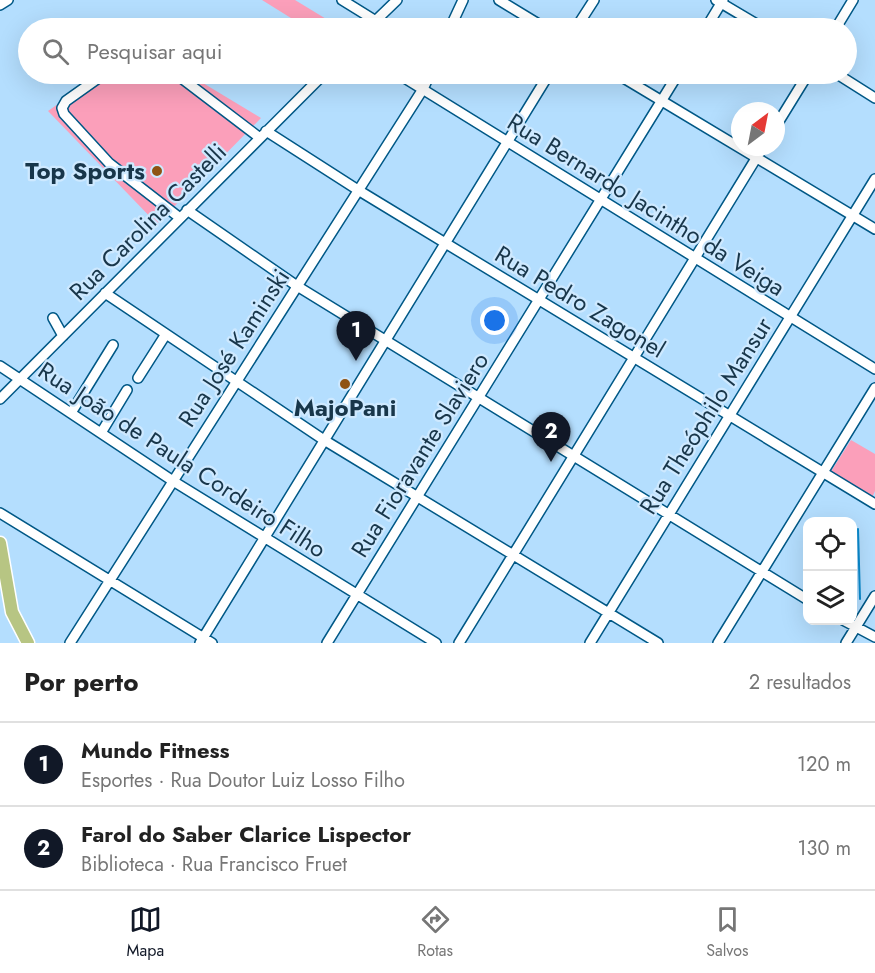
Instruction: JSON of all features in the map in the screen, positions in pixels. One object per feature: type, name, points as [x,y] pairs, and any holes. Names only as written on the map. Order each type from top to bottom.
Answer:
[{"type":"main road","points":[[0,543],[12,612],[28,643]]},
{"type":"street","points":[[0,5],[8,0]]},
{"type":"street","points":[[342,0],[371,18]]},
{"type":"street","points":[[379,18],[397,0]]},
{"type":"street","points":[[455,18],[463,0]]},
{"type":"street","points":[[499,0],[529,18]]},
{"type":"street","points":[[582,18],[594,0]]},
{"type":"street","points":[[842,18],[853,0]]},
{"type":"street","points":[[711,18],[720,1],[747,18]]},
{"type":"street","points":[[90,84],[66,101],[62,108],[64,114],[109,163],[297,286],[803,598]]},
{"type":"street","name":"Rua Pedro Zagonel","points":[[190,84],[263,134],[875,504]]},
{"type":"street","name":"Rua Carolina Castelli","points":[[0,399],[314,84]]},
{"type":"street","name":"Rua Bernardo Jacintho da Veiga","points":[[415,84],[875,369]]},
{"type":"street","name":"Rua José Kaminski","points":[[70,643],[425,84]]},
{"type":"street","points":[[201,640],[543,84]]},
{"type":"street","points":[[633,84],[875,230]]},
{"type":"street","name":"Rua Fioravante Slaviero","points":[[327,643],[672,84]]},
{"type":"street","points":[[785,111],[802,84]]},
{"type":"street","points":[[853,84],[875,98]]},
{"type":"street","points":[[459,643],[758,156]]},
{"type":"street","name":"Rua Theóphilo Mansur","points":[[590,643],[875,179]]},
{"type":"street","points":[[105,293],[324,440],[658,643]]},
{"type":"street","points":[[53,318],[63,336]]},
{"type":"street","points":[[138,378],[166,334]]},
{"type":"street","points":[[71,413],[113,345]]},
{"type":"street","name":"Rua João de Paula Cordeiro Filho","points":[[0,366],[173,481],[436,643]]},
{"type":"street","points":[[718,643],[875,388]]},
{"type":"street","points":[[101,433],[127,390]]},
{"type":"street","points":[[0,513],[110,580],[201,640],[212,643]]},
{"type":"street","points":[[846,643],[875,596]]},
{"type":"street","points":[[852,625],[875,637]]},
{"type":"shaded area","points":[[262,0],[295,0],[325,18],[291,18]]},
{"type":"shaded area","name":"Top Sports","points":[[87,84],[205,84],[261,118],[157,224],[48,111]]},
{"type":"shaded area","points":[[851,440],[875,454],[875,491],[872,498],[830,473]]},
{"type":"waterway","points":[[858,529],[860,599]]},
{"type":"place","name":"Top Sports","points":[[157,171]]},
{"type":"place","name":"Mundo Fitness","points":[[356,361]]},
{"type":"place","name":"MajoPani","points":[[345,384]]},
{"type":"place","name":"Farol do Saber Clarice Lispector","points":[[551,462]]}]
